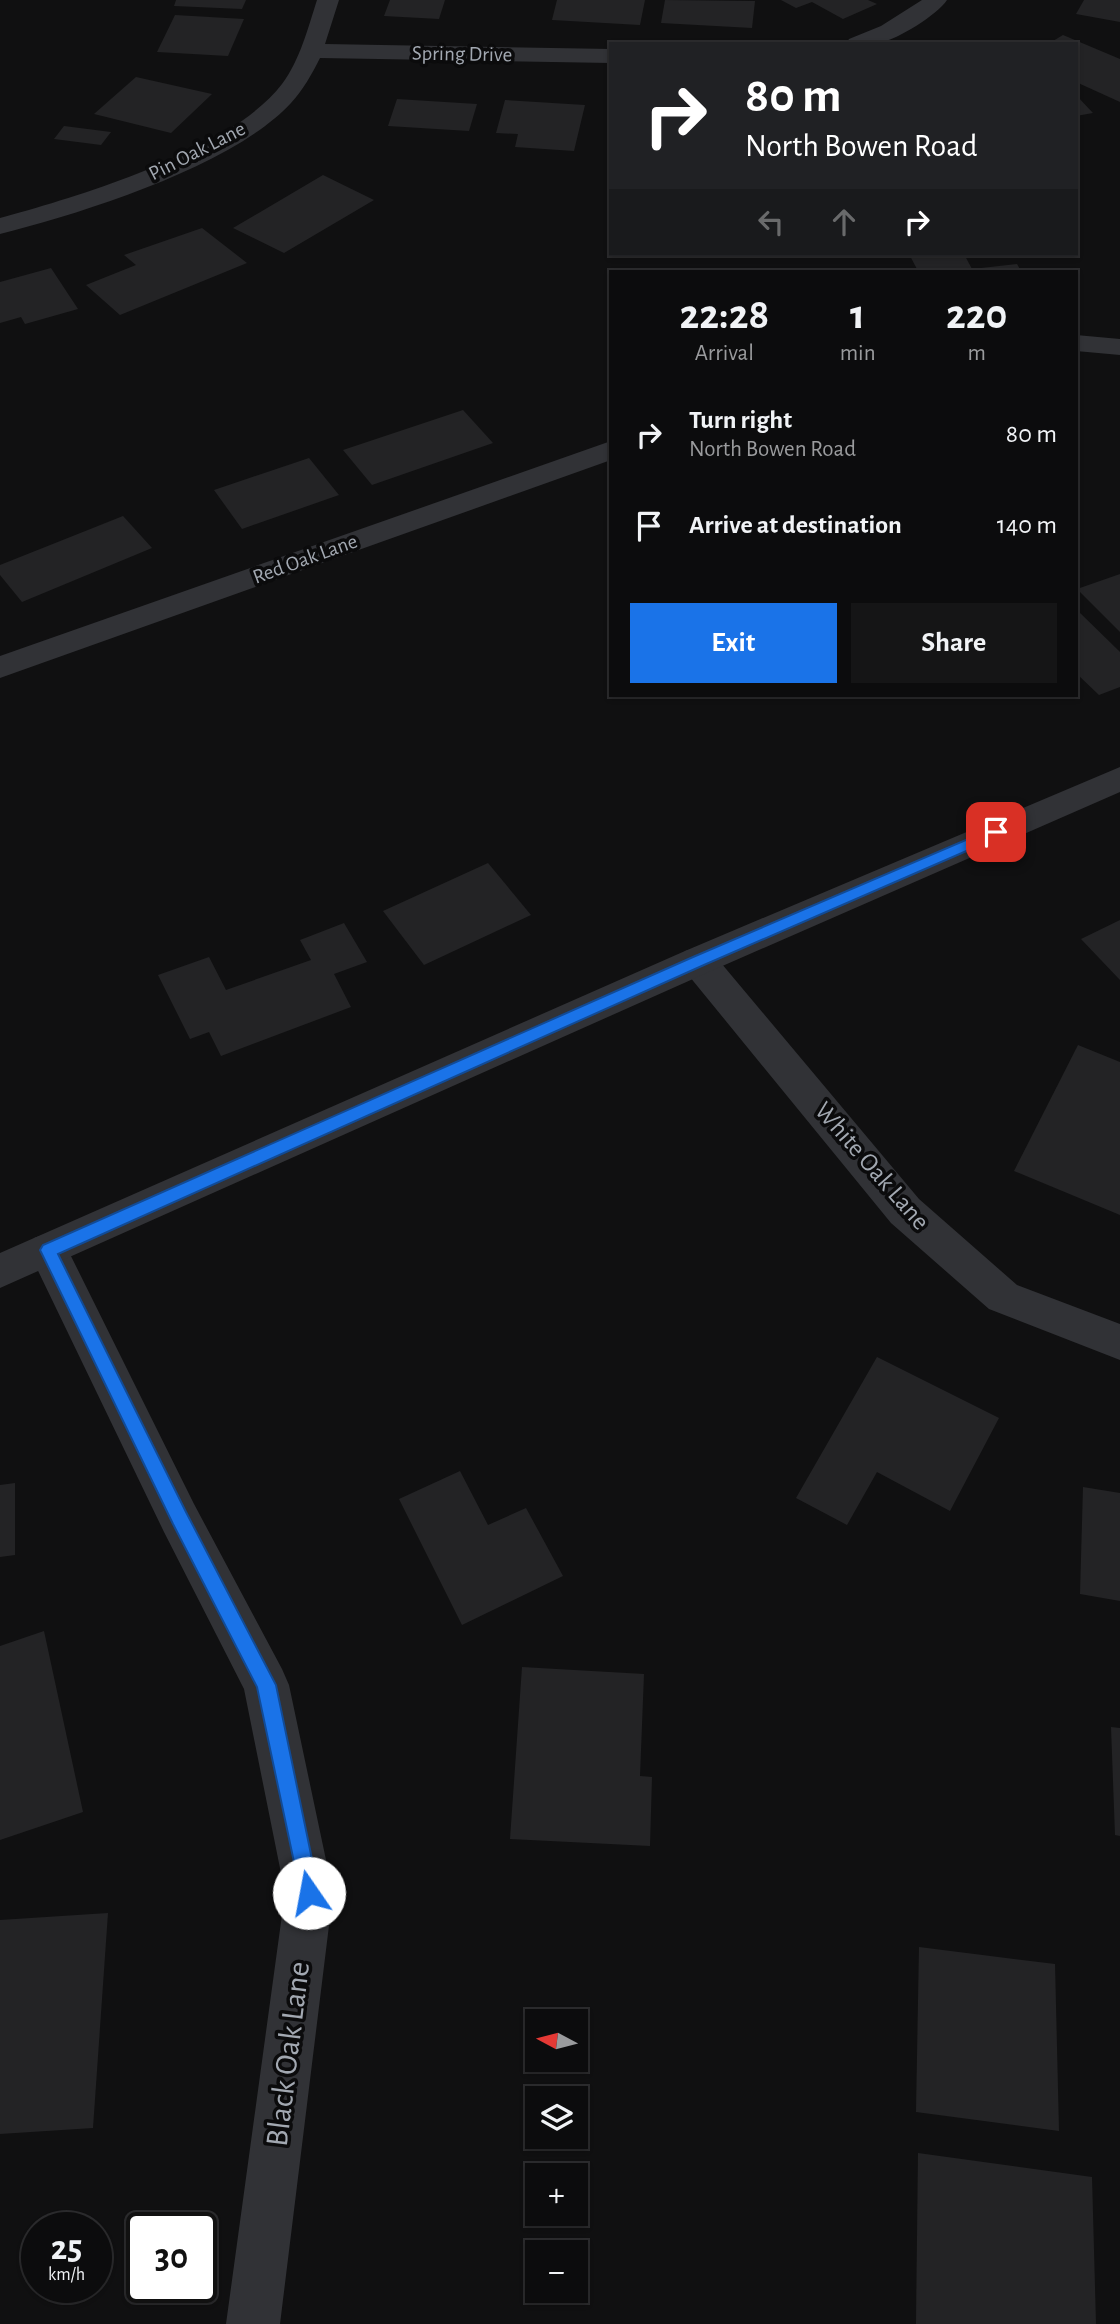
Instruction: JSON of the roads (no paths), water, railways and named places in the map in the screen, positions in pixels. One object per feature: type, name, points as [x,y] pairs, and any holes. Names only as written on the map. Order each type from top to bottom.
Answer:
[{"type":"street","name":"Pin Oak Lane","points":[[0,226],[31,218],[143,178],[235,137],[281,100],[313,51],[328,0]]},
{"type":"street","points":[[863,42],[911,19],[936,0]]},
{"type":"street","name":"Spring Drive","points":[[313,51],[609,56]]},
{"type":"street","points":[[1078,343],[1120,347]]},
{"type":"street","name":"Red Oak Lane","points":[[0,667],[609,451]]},
{"type":"street","points":[[0,1271],[698,961],[1120,779]]},
{"type":"street","name":"White Oak Lane","points":[[698,961],[905,1211],[1003,1297],[1120,1342]]},
{"type":"street","name":"Black Oak Lane","points":[[48,1250],[179,1518],[266,1685],[309,1893],[253,2324]]}]
